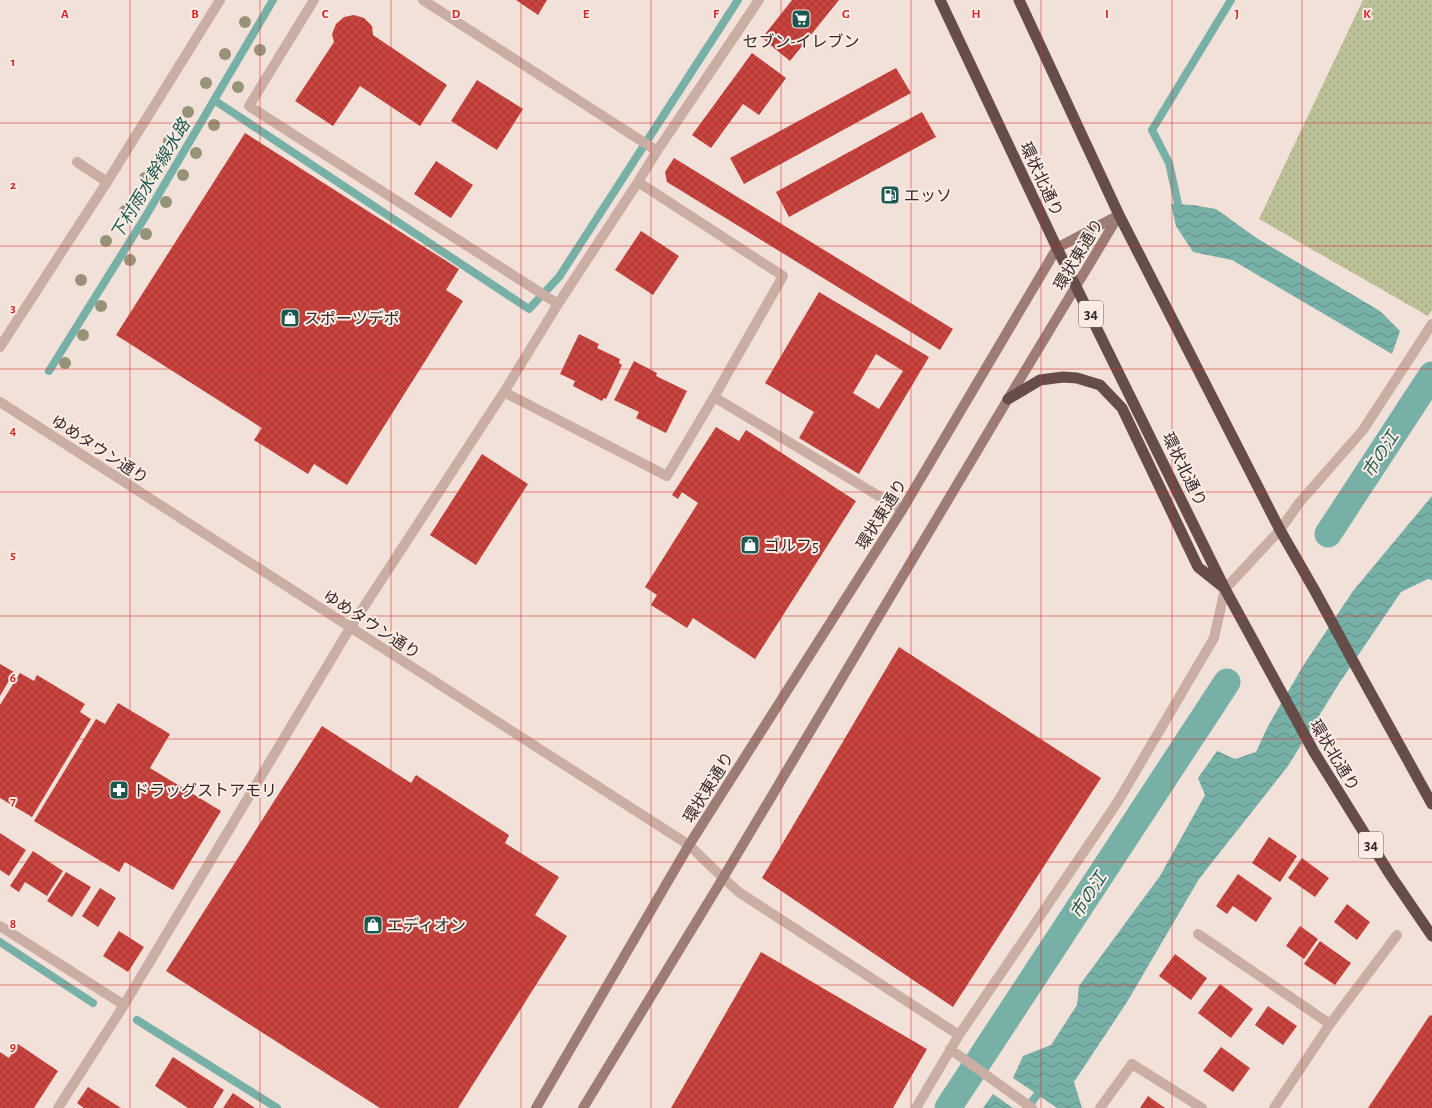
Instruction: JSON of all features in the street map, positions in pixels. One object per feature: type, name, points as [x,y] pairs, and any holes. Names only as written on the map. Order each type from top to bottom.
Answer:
[{"type":"highway","name":"環状北通り","points":[[940,0],[1057,248],[1225,588],[1314,752],[1391,876],[1432,936]]},
{"type":"highway","points":[[1019,0],[1119,215],[1280,530],[1327,612],[1432,804]]},
{"type":"highway","points":[[1008,399],[1040,380],[1063,377],[1077,378],[1100,385],[1122,408],[1198,567],[1225,588]]},
{"type":"main road","name":"環状東通り","points":[[536,1108],[689,845],[902,510],[1057,248],[1119,215]]},
{"type":"main road","name":"環状東通り","points":[[583,1108],[723,878],[1119,215]]},
{"type":"street","points":[[0,347],[108,182],[220,0]]},
{"type":"street","points":[[314,0],[249,106],[558,304]]},
{"type":"street","points":[[422,0],[654,149]]},
{"type":"street","points":[[58,1108],[124,1005],[350,628],[504,392],[558,304],[638,182],[654,149],[759,0]]},
{"type":"street","points":[[77,162],[108,182]]},
{"type":"street","points":[[504,392],[667,476],[783,276],[638,182]]},
{"type":"street","points":[[916,1108],[959,1035],[1117,803],[1214,638],[1225,588],[1280,530],[1300,503],[1363,430],[1432,324]]},
{"type":"street","points":[[714,397],[902,510]]},
{"type":"street","name":"ゆめタウン通り","points":[[0,402],[689,845],[740,893],[959,1035]]},
{"type":"street","points":[[0,926],[124,1005]]},
{"type":"street","points":[[1198,934],[1330,1024]]},
{"type":"street","points":[[1274,1108],[1330,1024],[1397,935]]},
{"type":"street","points":[[950,1049],[1032,1108]]},
{"type":"street","points":[[1100,1108],[1132,1064],[1202,1108]]},
{"type":"green space","points":[[1363,0],[1432,0],[1432,310],[1428,316],[1259,219]]},
{"type":"water","points":[[1171,204],[1193,205],[1216,209],[1258,239],[1380,311],[1400,331],[1392,354],[1232,260],[1193,252],[1176,226]]},
{"type":"water","points":[[1432,496],[1432,580],[1428,579],[1401,592],[1340,682],[1288,766],[1199,879],[1127,1002],[1074,1082],[1082,1108],[1057,1108],[1013,1078],[1023,1056],[1051,1045],[1077,1005],[1079,986],[1160,876],[1205,795],[1198,778],[1217,751],[1235,759],[1256,752],[1268,726],[1303,666],[1353,591]]},
{"type":"water","points":[[993,1094],[1013,1108],[983,1108]]},
{"type":"building","points":[[516,0],[547,0],[538,15]]},
{"type":"building","name":"セブン-イレブン","points":[[792,0],[839,0],[790,61],[762,38]]},
{"type":"building","points":[[354,15],[364,18],[372,26],[373,35],[447,85],[420,126],[360,86],[333,126],[295,101],[334,42],[332,34],[336,24],[344,17]]},
{"type":"building","points":[[752,53],[786,78],[759,115],[743,104],[711,148],[692,135]]},
{"type":"building","points":[[896,68],[911,93],[744,184],[730,158]]},
{"type":"building","points":[[477,80],[523,109],[497,150],[451,121]]},
{"type":"building","points":[[922,112],[936,137],[789,217],[776,192]]},
{"type":"building","name":"スポーツデポ","points":[[245,133],[459,269],[446,290],[463,301],[347,485],[314,464],[308,474],[254,440],[262,428],[116,335]]},
{"type":"building","points":[[674,158],[953,329],[940,350],[667,182],[665,172]]},
{"type":"building","points":[[436,161],[473,185],[451,218],[414,194]]},
{"type":"building","points":[[641,231],[679,256],[653,295],[615,270]]},
{"type":"building","points":[[819,292],[929,357],[859,474],[799,438],[814,412],[765,383]],"holes":[[[876,354],[903,371],[879,409],[853,393]]]},
{"type":"building","points":[[579,334],[599,344],[597,348],[620,359],[619,363],[622,365],[606,399],[604,398],[602,401],[573,386],[575,381],[560,374]]},
{"type":"building","points":[[634,361],[657,373],[656,376],[687,391],[666,433],[636,418],[639,412],[614,400]]},
{"type":"building","name":"ゴルフ5","points":[[716,427],[739,441],[746,430],[856,501],[755,659],[693,618],[687,628],[651,605],[657,595],[645,587],[698,503],[682,492],[678,499],[672,495]]},
{"type":"building","points":[[482,454],[528,484],[476,565],[430,535]]},
{"type":"building","points":[[899,647],[1101,778],[953,1007],[762,878]]},
{"type":"building","points":[[0,664],[14,672],[0,696]]},
{"type":"building","points":[[20,673],[34,681],[37,675],[85,704],[80,712],[91,719],[32,817],[0,798],[0,705]]},
{"type":"building","name":"ドラッグストアモリ","points":[[118,703],[170,734],[150,768],[221,811],[173,890],[125,862],[119,872],[34,821],[96,719],[105,724]]},
{"type":"building","name":"エディオン","points":[[322,726],[411,783],[416,775],[509,835],[505,843],[559,877],[535,915],[567,936],[458,1108],[380,1108],[166,971]]},
{"type":"building","points":[[0,833],[26,850],[9,876],[0,870]]},
{"type":"building","points":[[1269,837],[1297,856],[1280,882],[1252,863]]},
{"type":"building","points":[[33,851],[63,871],[47,896],[25,882],[19,892],[10,886]]},
{"type":"building","points":[[1302,858],[1329,878],[1315,897],[1288,878]]},
{"type":"building","points":[[66,872],[91,887],[72,917],[47,901]]},
{"type":"building","points":[[1238,874],[1272,898],[1256,922],[1233,906],[1227,914],[1216,906]]},
{"type":"building","points":[[100,888],[116,898],[98,927],[82,916]]},
{"type":"building","points":[[1347,904],[1370,922],[1357,940],[1334,922]]},
{"type":"building","points":[[1300,926],[1318,939],[1304,959],[1286,946]]},
{"type":"building","points":[[119,931],[144,947],[128,972],[103,956]]},
{"type":"building","points":[[1320,941],[1351,963],[1335,985],[1304,964]]},
{"type":"building","points":[[761,952],[927,1049],[893,1108],[671,1108]]},
{"type":"building","points":[[1175,954],[1207,978],[1191,1000],[1159,976]]},
{"type":"building","points":[[1220,984],[1253,1009],[1231,1038],[1198,1013]]},
{"type":"building","points":[[1268,1006],[1297,1026],[1283,1045],[1255,1025]]},
{"type":"building","points":[[1430,1015],[1432,1016],[1432,1108],[1368,1108]]},
{"type":"building","points":[[18,1044],[58,1071],[34,1108],[0,1108],[0,1052],[9,1058]]},
{"type":"building","points":[[1221,1047],[1250,1068],[1233,1092],[1203,1071]]},
{"type":"building","points":[[173,1057],[224,1090],[213,1108],[188,1108],[155,1086]]},
{"type":"building","points":[[88,1087],[121,1108],[84,1108],[77,1103]]},
{"type":"building","points":[[233,1093],[255,1108],[223,1108]]},
{"type":"building","points":[[1148,1096],[1165,1108],[1140,1108]]},
{"type":"waterway","name":"下村雨水幹線水路","points":[[49,371],[147,214],[273,0]]},
{"type":"waterway","points":[[214,100],[529,309],[559,277],[738,0]]},
{"type":"waterway","points":[[1178,204],[1169,163],[1152,130],[1231,0]]},
{"type":"waterway","name":"市の江","points":[[1328,534],[1432,375]]},
{"type":"waterway","name":"市の江","points":[[948,1108],[1227,682]]},
{"type":"waterway","points":[[0,942],[93,1003]]},
{"type":"waterway","points":[[137,1020],[277,1108]]},
{"type":"waterway","points":[[1027,1108],[1044,1086]]},
{"type":"place","name":"セブン-イレブン","points":[[801,19]]},
{"type":"place","name":"エッソ","points":[[890,195]]},
{"type":"place","name":"スポーツデポ","points":[[290,318]]},
{"type":"place","name":"ゴルフ5","points":[[750,545]]},
{"type":"place","name":"ドラッグストアモリ","points":[[119,790]]},
{"type":"place","name":"エディオン","points":[[373,925]]}]
